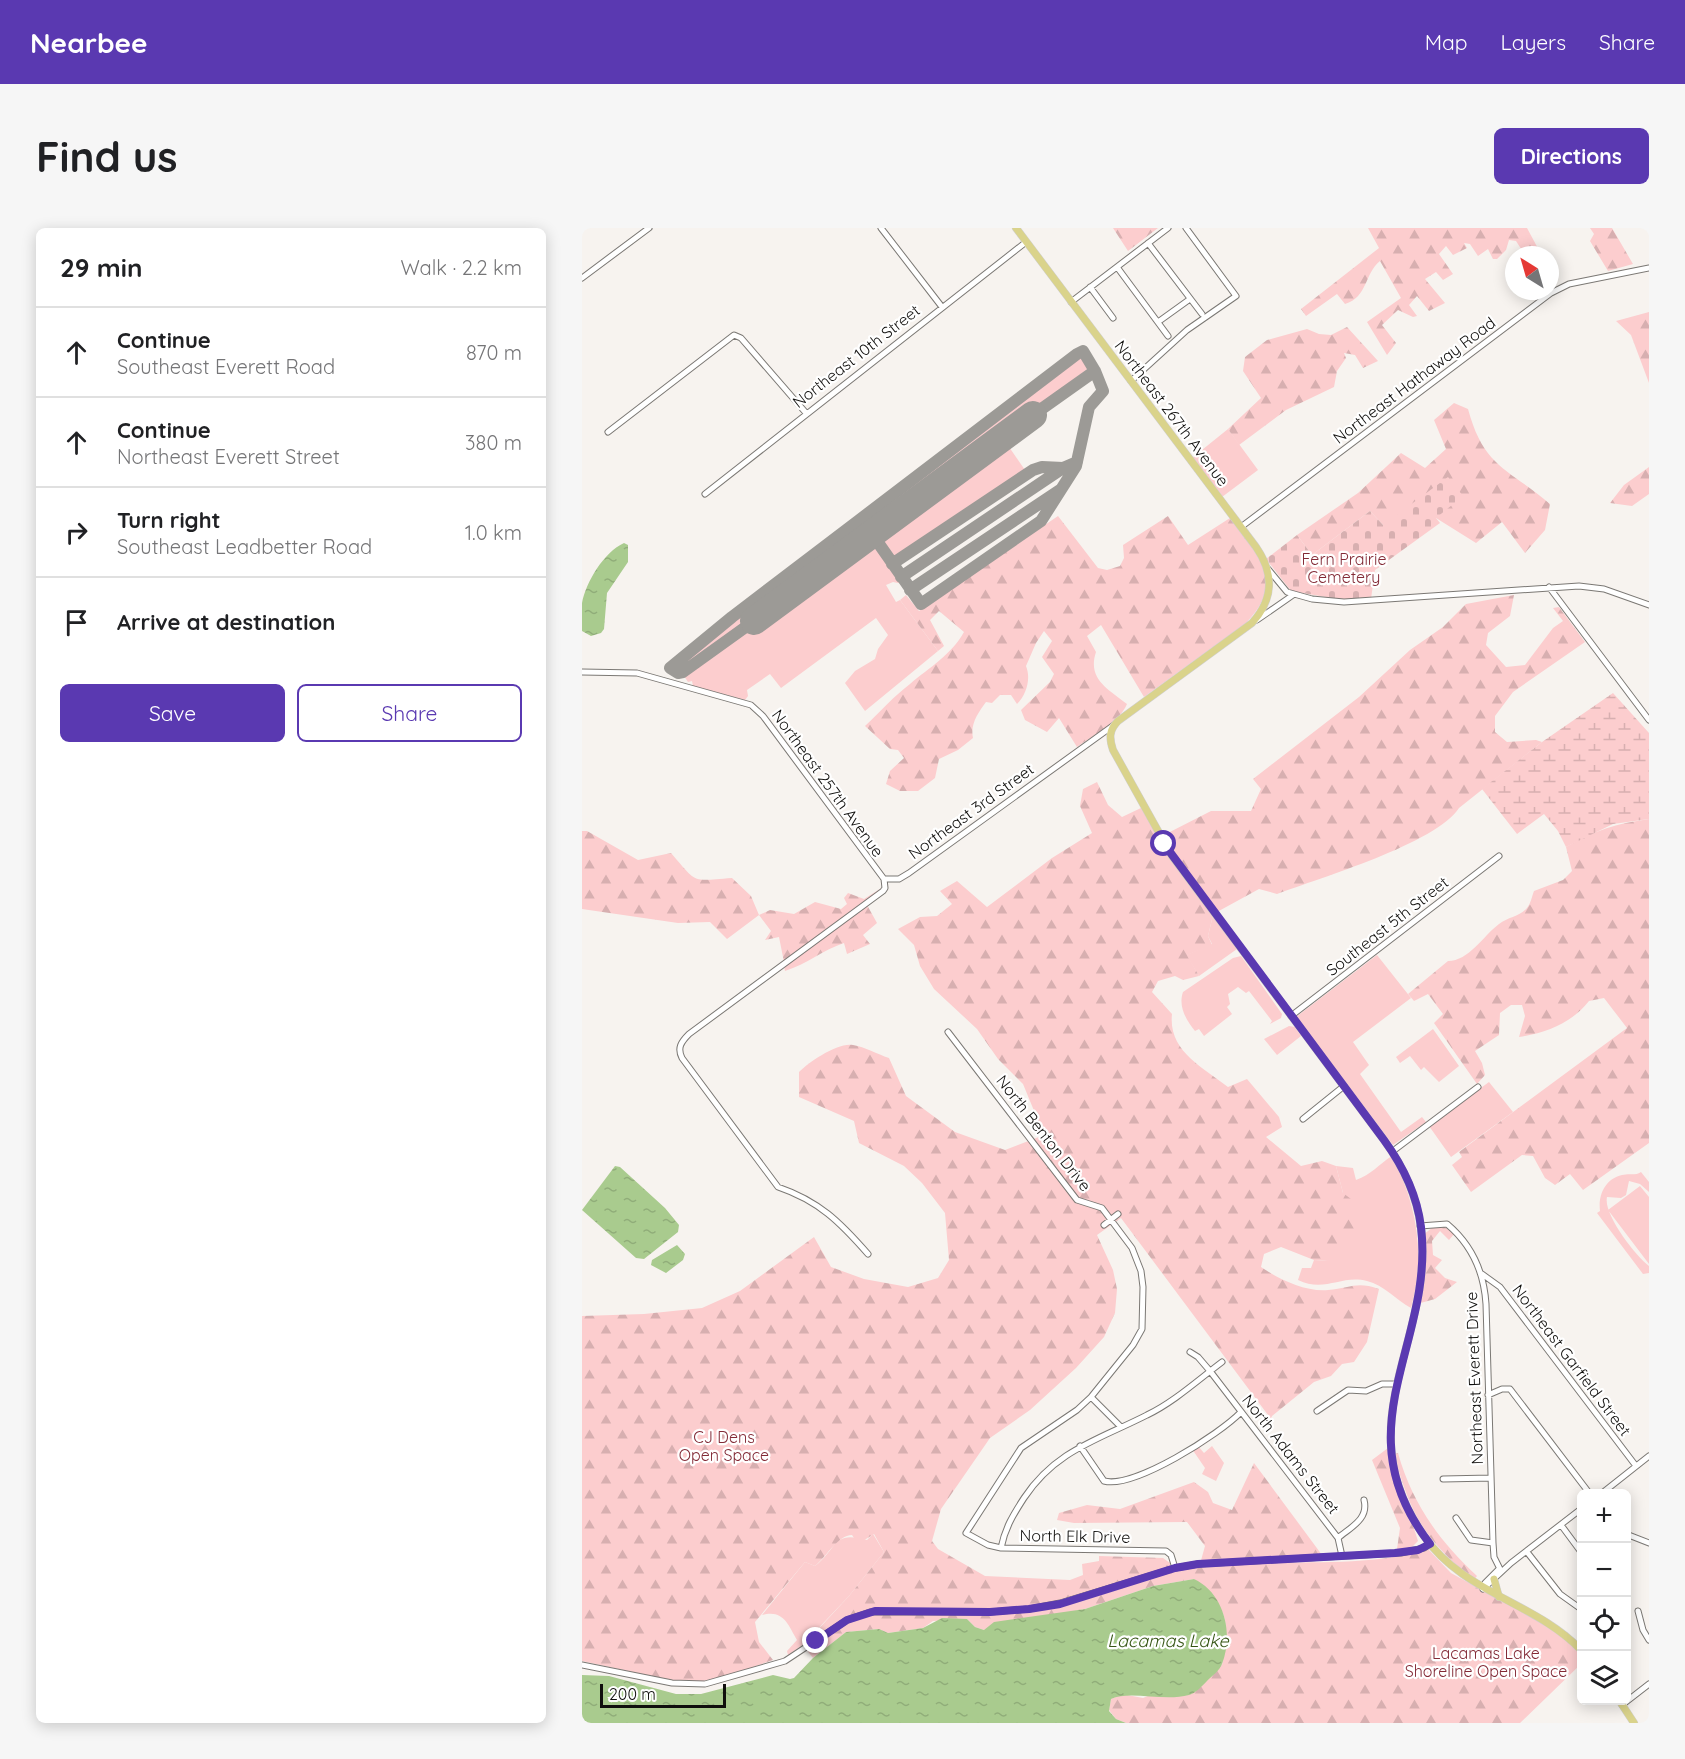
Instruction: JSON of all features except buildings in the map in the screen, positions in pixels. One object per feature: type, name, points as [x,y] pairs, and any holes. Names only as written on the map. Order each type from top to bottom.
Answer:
[{"type":"main road","name":"Northeast 267th Avenue","points":[[1016,228],[1241,527],[1267,567]]},
{"type":"main road","points":[[1252,623],[1260,614],[1268,595],[1267,567]]},
{"type":"main road","name":"Northeast 3rd Street","points":[[1114,725],[1252,623]]},
{"type":"main road","points":[[1114,725],[1110,738],[1113,750],[1172,856],[1393,1151],[1412,1190],[1420,1226],[1421,1264],[1413,1312],[1396,1384],[1390,1426],[1394,1467],[1409,1510],[1430,1544],[1456,1570],[1483,1589],[1552,1626],[1577,1647]]},
{"type":"main road","points":[[1494,1579],[1499,1597]]},
{"type":"main road","points":[[1621,1705],[1634,1723]]},
{"type":"street","points":[[582,278],[649,228]]},
{"type":"street","points":[[880,228],[942,307]]},
{"type":"street","points":[[1071,302],[1168,228]]},
{"type":"street","points":[[1131,381],[1187,330],[1236,296],[1186,228]]},
{"type":"street","name":"Northeast 10th Street","points":[[705,494],[806,412],[1026,242]]},
{"type":"street","points":[[1148,243],[1202,314]]},
{"type":"street","points":[[1117,267],[1168,336]]},
{"type":"street","name":"Northeast Hathaway Road","points":[[1241,527],[1551,293],[1580,282],[1649,268]]},
{"type":"street","points":[[1090,287],[1113,318]]},
{"type":"street","points":[[1158,322],[1190,299]]},
{"type":"street","points":[[608,432],[734,335],[741,338],[806,412]]},
{"type":"street","points":[[1267,567],[1282,589],[1293,595],[1344,602],[1590,586],[1618,593],[1649,605]]},
{"type":"street","points":[[1549,587],[1649,720]]},
{"type":"street","name":"Northeast 3rd Street","points":[[1252,623],[1293,595]]},
{"type":"street","name":"Northeast 257th Avenue","points":[[582,672],[637,673],[751,705],[763,716],[884,879]]},
{"type":"street","name":"Northeast 3rd Street","points":[[884,879],[899,879],[909,873],[1114,725]]},
{"type":"street","name":"Southeast 5th Street","points":[[1291,1017],[1499,856]]},
{"type":"street","points":[[868,1254],[820,1207],[802,1196],[778,1187],[682,1058],[679,1050],[680,1044],[689,1034],[883,891],[884,879]]},
{"type":"street","name":"North Benton Drive","points":[[948,1032],[1077,1200],[1102,1208],[1112,1219],[1128,1240],[1139,1263],[1143,1287],[1143,1321],[1133,1345],[1091,1397],[1077,1410],[1021,1448],[966,1533]]},
{"type":"street","points":[[1303,1119],[1344,1086]]},
{"type":"street","points":[[1393,1151],[1478,1087]]},
{"type":"street","points":[[1104,1225],[1118,1214]]},
{"type":"street","name":"Northeast Everett Drive","points":[[1420,1226],[1447,1224],[1471,1253],[1482,1274],[1492,1543],[1500,1569]]},
{"type":"street","name":"Northeast Garfield Street","points":[[1482,1274],[1500,1288],[1636,1466]]},
{"type":"street","name":"North Adams Street","points":[[1190,1352],[1210,1371],[1338,1538],[1342,1556]]},
{"type":"street","points":[[1001,1548],[1008,1523],[1037,1478],[1080,1446],[1163,1407],[1222,1362]]},
{"type":"street","points":[[1317,1411],[1348,1390],[1366,1391],[1382,1384],[1396,1384]]},
{"type":"street","points":[[1488,1395],[1502,1389],[1510,1389],[1586,1489]]},
{"type":"street","points":[[1091,1397],[1115,1418],[1121,1427]]},
{"type":"street","points":[[1080,1446],[1098,1475],[1110,1483],[1119,1483],[1182,1455],[1241,1412]]},
{"type":"street","points":[[1607,1489],[1649,1456]]},
{"type":"street","points":[[1443,1479],[1491,1478]]},
{"type":"street","points":[[1338,1538],[1361,1518],[1366,1509],[1364,1500]]},
{"type":"street","points":[[1483,1589],[1485,1583],[1500,1569],[1527,1552],[1577,1512]]},
{"type":"street","points":[[1456,1518],[1471,1540],[1492,1543]]},
{"type":"street","points":[[1562,1525],[1577,1546]]},
{"type":"street","name":"North Elk Drive","points":[[966,1533],[988,1545],[1001,1548],[1166,1551],[1172,1555],[1175,1568]]},
{"type":"street","points":[[1631,1536],[1649,1543]]},
{"type":"street","points":[[582,1665],[672,1683],[705,1684],[785,1661],[847,1620],[870,1612],[990,1612],[1029,1609],[1060,1604],[1175,1568],[1406,1552],[1430,1544]]},
{"type":"street","points":[[1527,1552],[1560,1594],[1577,1606]]},
{"type":"street","points":[[1483,1589],[1511,1563]]},
{"type":"street","points":[[1638,1611],[1643,1630],[1649,1640]]},
{"type":"street","points":[[1631,1696],[1649,1684]]},
{"type":"green space","points":[[1113,228],[1158,228],[1128,251]]},
{"type":"green space","points":[[1368,228],[1527,228],[1537,246],[1519,246],[1516,241],[1509,240],[1505,251],[1497,259],[1493,259],[1488,249],[1478,256],[1470,244],[1464,243],[1467,248],[1453,255],[1446,246],[1439,254],[1453,274],[1443,280],[1436,272],[1425,279],[1445,303],[1429,311],[1417,296],[1409,305],[1417,316],[1413,317],[1398,310],[1382,325],[1396,343],[1387,355],[1367,322],[1401,298],[1380,261],[1371,272],[1362,291],[1352,301],[1345,304],[1337,294],[1306,316],[1301,309],[1379,248]]},
{"type":"green space","points":[[1590,228],[1612,228],[1633,264],[1608,271],[1590,241],[1594,234]]},
{"type":"green space","points":[[1649,312],[1649,383],[1631,335],[1616,321]]},
{"type":"green space","points":[[1347,327],[1378,361],[1363,368],[1355,355],[1344,353],[1346,358],[1337,371],[1334,387],[1286,410],[1239,445],[1228,429],[1261,398],[1243,371],[1245,357],[1267,340],[1307,329],[1319,334],[1331,335]]},
{"type":"green space","points":[[1080,355],[1085,359],[1089,368],[874,528],[868,530],[863,520]]},
{"type":"green space","points":[[1454,403],[1468,409],[1474,429],[1482,444],[1499,465],[1550,504],[1545,530],[1525,553],[1502,522],[1476,543],[1436,518],[1383,525],[1370,511],[1312,555],[1297,535],[1358,493],[1401,453],[1425,468],[1446,449],[1434,420]]},
{"type":"green space","points":[[1228,429],[1258,470],[1222,497],[1192,458]]},
{"type":"green space","points":[[1005,441],[1027,473],[896,561],[890,557],[881,546],[877,534]]},
{"type":"green space","points":[[1649,467],[1649,494],[1632,506],[1610,503],[1624,485]]},
{"type":"green space","name":"Fern Prairie Cemetery","points":[[1448,477],[1463,496],[1436,518],[1440,523],[1375,570],[1371,599],[1343,600],[1291,591],[1266,559],[1297,535],[1312,555],[1370,511],[1383,525]]},
{"type":"green space","points":[[1058,516],[1098,568],[1107,570],[1120,566],[1124,558],[1123,545],[1168,516],[1188,545],[1230,518],[1250,544],[1264,569],[1266,582],[1264,594],[1258,608],[1246,623],[1144,697],[1101,625],[1087,636],[1096,652],[1094,669],[1101,683],[1127,704],[1112,723],[1077,747],[1059,718],[1047,732],[1025,720],[1021,710],[1050,682],[1054,674],[1042,657],[1052,641],[1044,631],[1026,666],[1027,686],[1017,704],[1011,695],[1000,695],[992,703],[986,702],[974,723],[973,738],[958,750],[939,759],[935,778],[918,791],[900,791],[886,784],[890,771],[904,758],[898,750],[890,749],[865,726],[898,694],[946,654],[964,632],[939,611],[930,620],[944,646],[938,651],[900,600],[906,595],[919,611]]},
{"type":"green space","points":[[857,524],[864,534],[680,669],[675,665],[680,659]]},
{"type":"green space","points":[[869,540],[874,540],[903,584],[893,582],[886,585],[896,602],[900,600],[938,651],[865,711],[845,683],[855,671],[875,659],[878,649],[888,635],[876,618],[781,688],[770,674],[747,690],[748,696],[745,700],[693,686],[692,681],[688,682],[684,676]]},
{"type":"green space","points":[[1514,595],[1510,616],[1488,633],[1486,645],[1506,667],[1525,665],[1553,628],[1563,621],[1553,608],[1559,607],[1585,642],[1513,692],[1495,716],[1495,732],[1507,742],[1536,740],[1542,742],[1459,808],[1447,821],[1427,834],[1376,858],[1277,894],[1259,889],[1217,912],[1162,836],[1211,811],[1251,811],[1261,789],[1253,779],[1359,697],[1410,650],[1443,627],[1466,604]]},
{"type":"green space","points":[[1613,693],[1649,733],[1649,819],[1613,824],[1566,847],[1558,831],[1544,814],[1517,834],[1482,789],[1542,742]]},
{"type":"green space","name":"CJ Dens Open Space","points":[[1097,782],[1108,805],[1122,817],[1141,808],[1180,872],[1213,915],[1208,936],[1212,945],[1187,955],[1199,976],[1183,980],[1175,976],[1158,981],[1152,992],[1172,1014],[1172,1027],[1181,1048],[1198,1065],[1228,1087],[1247,1079],[1279,1117],[1282,1127],[1266,1137],[1301,1166],[1322,1161],[1336,1166],[1343,1193],[1355,1202],[1359,1238],[1328,1261],[1314,1260],[1281,1247],[1264,1254],[1261,1267],[1284,1280],[1310,1289],[1328,1290],[1359,1285],[1379,1289],[1367,1342],[1354,1362],[1342,1364],[1331,1376],[1314,1382],[1271,1419],[1121,1218],[1097,1235],[1113,1270],[1117,1289],[1115,1313],[1104,1337],[1076,1368],[1030,1410],[990,1438],[941,1509],[932,1541],[938,1549],[985,1576],[1070,1580],[1083,1575],[1082,1564],[1099,1561],[1099,1556],[1163,1558],[1170,1563],[1170,1569],[1083,1595],[1025,1608],[868,1610],[847,1617],[814,1637],[812,1636],[849,1596],[884,1552],[874,1534],[858,1544],[852,1535],[837,1542],[815,1566],[805,1562],[755,1622],[759,1642],[773,1660],[727,1676],[698,1682],[678,1682],[582,1661],[582,1316],[644,1314],[702,1308],[740,1291],[814,1237],[831,1267],[864,1279],[908,1287],[938,1278],[949,1260],[945,1213],[922,1183],[904,1166],[859,1143],[854,1121],[799,1097],[799,1072],[832,1050],[847,1045],[858,1046],[889,1058],[906,1096],[955,1132],[1005,1150],[1044,1135],[1023,1084],[998,1059],[977,1029],[934,989],[920,966],[914,945],[898,929],[920,917],[937,916],[952,904],[940,891],[957,881],[987,907],[1052,858],[1092,833],[1080,806],[1083,789]]},
{"type":"green space","points":[[1649,819],[1649,1143],[1583,1190],[1570,1174],[1555,1185],[1545,1178],[1533,1156],[1522,1155],[1471,1192],[1452,1165],[1462,1157],[1459,1152],[1627,1028],[1604,998],[1589,1001],[1575,1015],[1558,1026],[1519,1037],[1525,1016],[1522,1005],[1511,1005],[1500,1013],[1499,1035],[1475,1051],[1482,1063],[1485,1075],[1477,1084],[1434,1023],[1443,1014],[1428,994],[1414,1001],[1408,994],[1448,961],[1463,957],[1499,924],[1524,911],[1530,904],[1534,891],[1563,880],[1572,871],[1566,847],[1606,828]]},
{"type":"green space","points":[[582,831],[587,831],[638,860],[671,853],[691,875],[701,880],[732,878],[751,896],[759,915],[727,939],[710,922],[678,923],[582,909]]},
{"type":"green space","points":[[883,887],[784,962],[779,937],[765,940],[771,931],[759,915],[770,910],[794,914],[815,902],[841,909],[847,904],[844,898],[848,893],[864,899]]},
{"type":"green space","points":[[867,905],[877,923],[863,935],[870,944],[847,954],[844,943],[785,971],[784,966]]},
{"type":"green space","points":[[1213,915],[1237,949],[1199,976],[1186,955],[1212,944],[1208,936]]},
{"type":"green space","points":[[1377,955],[1411,998],[1353,1042],[1369,1065],[1360,1074],[1401,1132],[1422,1117],[1426,1122],[1393,1145],[1296,1017]]},
{"type":"green space","points":[[1241,956],[1282,1014],[1281,1018],[1270,1024],[1272,1021],[1249,991],[1246,993],[1238,987],[1228,994],[1230,1004],[1227,1007],[1232,1014],[1204,1036],[1199,1029],[1195,1031],[1186,1018],[1182,1008],[1183,992],[1233,958]]},
{"type":"green space","points":[[1289,1026],[1295,1027],[1301,1036],[1277,1055],[1264,1039]]},
{"type":"green space","points":[[1433,1029],[1459,1066],[1439,1082],[1424,1067],[1421,1070],[1410,1056],[1400,1063],[1396,1057]]},
{"type":"green space","points":[[1489,1082],[1513,1112],[1451,1157],[1429,1126]]},
{"type":"green space","points":[[1392,1156],[1408,1193],[1416,1230],[1418,1269],[1411,1308],[1379,1286],[1367,1281],[1358,1279],[1317,1285],[1298,1280],[1302,1268],[1311,1268],[1314,1260],[1328,1261],[1343,1193],[1336,1166],[1353,1168],[1356,1180]]},
{"type":"green space","points":[[1641,1172],[1649,1182],[1649,1192],[1640,1184],[1629,1181],[1626,1195],[1621,1198],[1607,1197],[1607,1204],[1621,1234],[1649,1266],[1649,1273],[1643,1274],[1597,1213],[1600,1211],[1600,1199],[1604,1188],[1611,1180],[1622,1175]]},
{"type":"green space","points":[[1640,1186],[1649,1197],[1649,1264],[1608,1210]]},
{"type":"green space","points":[[1442,1225],[1454,1234],[1449,1240],[1440,1231],[1432,1241],[1433,1255],[1442,1260],[1435,1268],[1445,1278],[1457,1282],[1435,1299],[1417,1304],[1423,1235],[1433,1227]]},
{"type":"green space","points":[[1197,1445],[1204,1453],[1212,1446],[1224,1463],[1216,1481],[1202,1474],[1205,1468],[1192,1449]]},
{"type":"green space","points":[[1388,1448],[1418,1541],[1411,1548],[1397,1549],[1400,1528],[1372,1460]]},
{"type":"green space","points":[[1398,1453],[1419,1505],[1439,1535],[1477,1576],[1474,1580],[1443,1552],[1422,1525],[1400,1476],[1394,1454]]},
{"type":"green space","points":[[1254,1463],[1322,1555],[1200,1564],[1205,1546],[1187,1522],[1074,1523],[1057,1520],[1059,1513],[1087,1505],[1120,1509],[1194,1482],[1208,1492],[1213,1503],[1232,1510]]},
{"type":"green space","points":[[873,1534],[884,1552],[849,1596],[812,1635],[814,1637],[788,1655],[787,1651],[797,1640],[788,1623],[775,1614],[762,1615],[805,1562],[815,1566],[841,1539],[847,1537],[867,1540]]},
{"type":"green space","name":"Lacamas Lake Shoreline Open Space","points":[[1428,1549],[1451,1573],[1551,1628],[1577,1650],[1577,1668],[1520,1723],[1126,1723],[1116,1719],[1109,1710],[1111,1699],[1122,1694],[1143,1698],[1222,1665],[1226,1637],[1224,1617],[1215,1599],[1194,1579],[1153,1586],[1085,1609],[984,1630],[975,1627],[967,1619],[933,1621],[923,1628],[888,1633],[879,1629],[846,1632],[813,1658],[806,1649],[846,1623],[875,1613],[988,1615],[1042,1610],[1185,1569],[1245,1563],[1340,1562],[1400,1556]]},
{"type":"water","points":[[624,543],[628,545],[628,562],[607,593],[604,629],[601,633],[591,636],[582,631],[584,595],[603,560]]},
{"type":"water","points":[[615,1166],[620,1167],[665,1208],[679,1225],[678,1232],[644,1259],[636,1258],[582,1210]]},
{"type":"water","points":[[677,1245],[685,1254],[683,1260],[666,1273],[651,1265],[652,1260]]},
{"type":"water","name":"Lacamas Lake","points":[[1194,1579],[1213,1594],[1224,1615],[1227,1640],[1221,1666],[1199,1689],[1189,1695],[1179,1697],[1128,1696],[1111,1699],[1109,1711],[1116,1719],[1126,1723],[582,1723],[582,1675],[609,1676],[676,1694],[701,1694],[773,1675],[794,1678],[813,1658],[846,1632],[879,1629],[888,1633],[923,1628],[942,1618],[967,1619],[975,1627],[984,1630],[994,1622],[1085,1609],[1153,1586]]},
{"type":"taxiway","points":[[1033,415],[1095,371],[1103,391],[1089,407],[1076,466],[1041,521],[921,604],[879,544],[858,521],[1077,354],[1083,351],[1095,371]]},
{"type":"taxiway","points":[[901,577],[1063,468],[1077,462]]},
{"type":"taxiway","points":[[892,564],[1033,470],[1042,467],[1063,468]]},
{"type":"taxiway","points":[[910,590],[1060,490]]},
{"type":"taxiway","points":[[754,621],[683,672],[678,673],[670,668],[732,617],[858,521]]},
{"type":"runway","points":[[754,621],[1033,415]]},
{"type":"route","points":[[816,1641],[847,1620],[875,1611],[1004,1612],[1029,1609],[1060,1604],[1185,1566],[1395,1553],[1418,1550],[1430,1544],[1413,1518],[1400,1490],[1391,1450],[1390,1434],[1395,1386],[1416,1297],[1421,1264],[1422,1239],[1412,1190],[1393,1151],[1164,844]]}]
